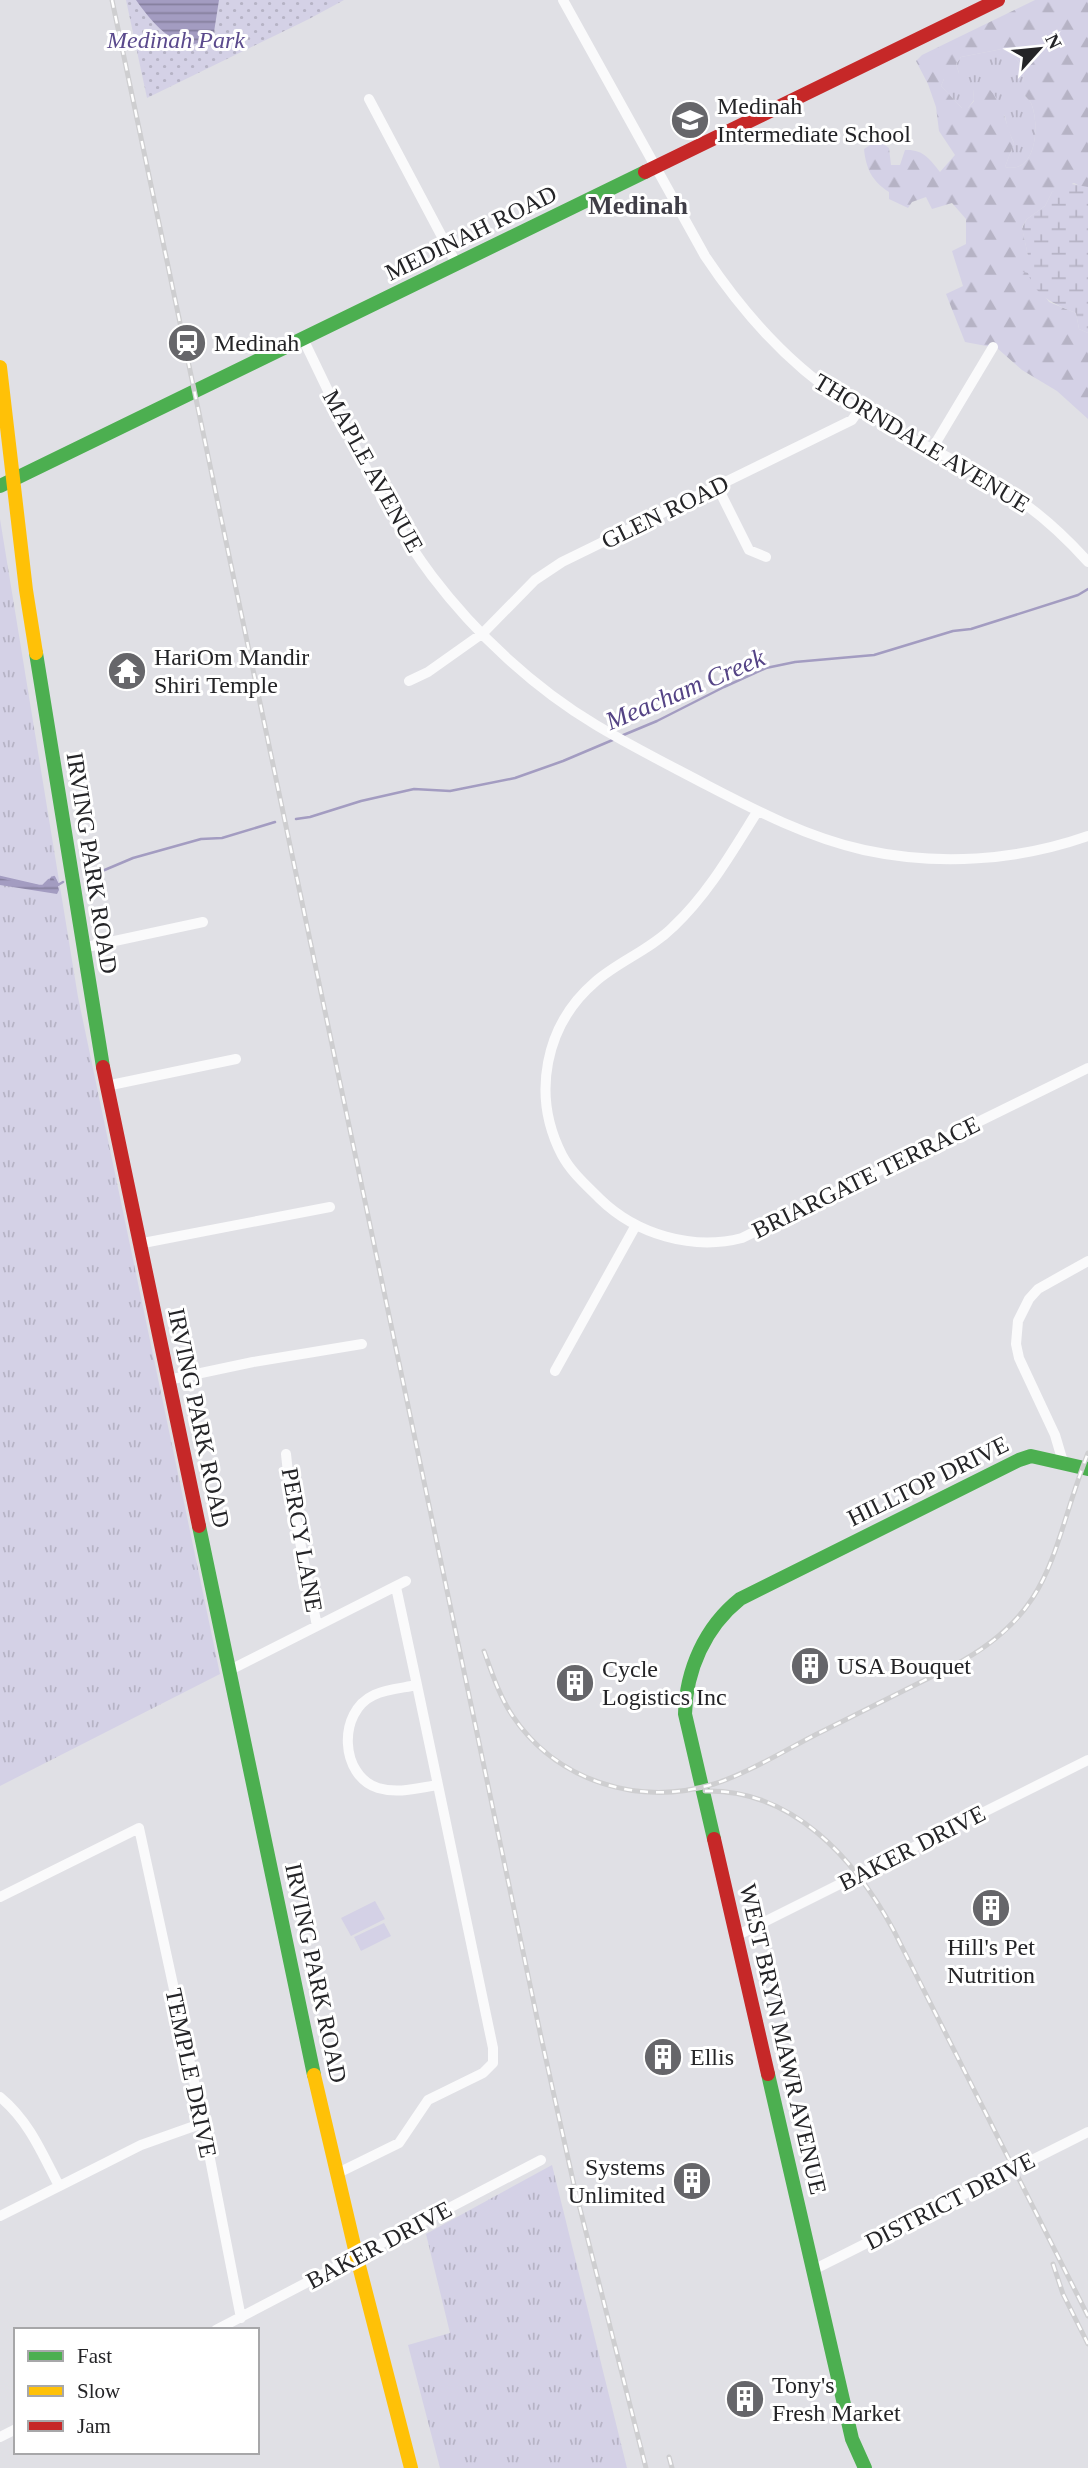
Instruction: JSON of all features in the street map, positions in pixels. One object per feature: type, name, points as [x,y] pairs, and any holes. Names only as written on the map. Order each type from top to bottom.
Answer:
[{"type":"main road","name":"MEDINAH ROAD","points":[[0,486],[998,0]]},
{"type":"main road","name":"IRVING PARK ROAD","points":[[0,367],[26,590],[106,1086],[317,2087],[357,2258],[411,2468]]},
{"type":"main road","name":"HILLTOP DRIVE","points":[[716,1622],[740,1599],[1019,1460],[1031,1456],[1088,1469]]},
{"type":"main road","name":"WEST BRYN MAWR AVENUE","points":[[716,1622],[688,1679],[685,1714],[852,2439],[865,2468]]},
{"type":"street","name":"THORNDALE AVENUE","points":[[563,0],[705,256],[752,320],[808,374],[859,410],[985,477],[1035,512],[1088,562]]},
{"type":"street","points":[[369,99],[457,265]]},
{"type":"street","name":"MAPLE AVENUE","points":[[303,339],[372,480],[397,524],[434,578],[483,633],[535,682],[615,736],[757,811],[828,841],[865,850],[910,857],[995,857],[1088,836]]},
{"type":"street","points":[[932,449],[993,347]]},
{"type":"street","name":"GLEN ROAD","points":[[409,681],[428,672],[483,633],[535,580],[562,562],[852,420],[859,410]]},
{"type":"street","points":[[717,486],[749,550],[766,557]]},
{"type":"street","name":"BRIARGATE TERRACE","points":[[757,811],[715,879],[689,911],[651,946],[593,984],[573,1005],[550,1049],[545,1085],[547,1112],[562,1155],[578,1177],[611,1209],[636,1225],[688,1243],[718,1243],[742,1238],[1088,1068]]},
{"type":"street","points":[[82,948],[203,922]]},
{"type":"street","points":[[106,1086],[236,1059]]},
{"type":"street","points":[[138,1244],[330,1207]]},
{"type":"street","points":[[555,1371],[636,1225]]},
{"type":"street","points":[[1063,1462],[1055,1436],[1019,1358],[1016,1344],[1018,1321],[1029,1299],[1038,1289],[1088,1261]]},
{"type":"street","points":[[168,1380],[253,1362],[362,1344]]},
{"type":"street","name":"PERCY LANE","points":[[286,1454],[289,1492],[317,1626]]},
{"type":"street","points":[[228,1671],[406,1581]]},
{"type":"street","points":[[338,2173],[399,2143],[428,2100],[483,2073],[493,2063],[493,2048],[396,1587]]},
{"type":"street","points":[[416,1685],[372,1695],[357,1709],[348,1729],[348,1753],[358,1774],[376,1787],[397,1791],[438,1785]]},
{"type":"street","name":"BAKER DRIVE","points":[[736,1936],[1088,1760]]},
{"type":"street","name":"TEMPLE DRIVE","points":[[0,1897],[139,1828],[203,2123],[241,2318]]},
{"type":"street","points":[[0,2097],[33,2133],[59,2186]]},
{"type":"street","points":[[0,2216],[141,2145],[203,2123]]},
{"type":"street","name":"DISTRICT DRIVE","points":[[813,2270],[1088,2132]]},
{"type":"street","name":"BAKER DRIVE","points":[[220,2328],[541,2160]]},
{"type":"green space","name":"Medinah Park","points":[[126,0],[344,0],[147,98]]},
{"type":"green space","points":[[1035,0],[1088,0],[1088,187],[1074,183],[1052,192],[1045,206],[1027,219],[1022,227],[1028,256],[1028,272],[1049,302],[1076,313],[1079,329],[1088,333],[1088,419],[1057,391],[1022,370],[997,348],[965,342],[946,294],[963,286],[952,251],[966,244],[966,219],[952,203],[932,209],[926,197],[912,202],[908,208],[889,199],[889,192],[874,179],[868,168],[864,149],[878,140],[889,148],[891,165],[900,165],[905,150],[911,150],[926,156],[940,172],[955,155],[939,131],[936,107],[916,61],[922,55]],"holes":[[[1002,49],[1016,58],[1021,67],[1024,94],[1031,103],[1035,123],[1030,156],[1016,167],[1005,167],[1014,143],[1002,108],[993,93],[978,82],[973,89],[974,101],[968,108],[962,108],[941,86],[944,79],[956,81],[959,73],[956,64],[961,57]]]},
{"type":"green space","points":[[1002,49],[1016,58],[1021,67],[1024,94],[1034,112],[1035,135],[1030,156],[1016,167],[1005,167],[1014,143],[1005,116],[973,89],[974,100],[968,108],[962,108],[941,86],[944,79],[959,73],[956,64],[961,57]]},
{"type":"green space","points":[[1066,183],[1088,187],[1088,333],[1079,329],[1076,313],[1040,293],[1028,273],[1019,271],[1017,263],[1028,256],[1022,228],[1027,219],[1045,206],[1052,192]]},
{"type":"green space","points":[[0,519],[78,997],[220,1674],[0,1786]]},
{"type":"green space","points":[[375,1901],[385,1919],[351,1936],[341,1918]]},
{"type":"green space","points":[[384,1923],[391,1936],[361,1951],[354,1937]]},
{"type":"green space","points":[[552,2165],[627,2468],[440,2468],[408,2345],[450,2333],[426,2234]]},
{"type":"shaded area","points":[[136,0],[219,0],[214,32],[203,41],[192,44],[181,42],[160,29]]},
{"type":"shaded area","points":[[52,876],[56,879],[59,890],[57,894],[0,885],[0,877],[43,886]]},
{"type":"waterway","name":"Meacham Creek","points":[[621,736],[766,668],[795,662],[874,655],[953,631],[971,629],[1078,595],[1088,589]]},
{"type":"waterway","name":"Meacham Creek","points":[[296,819],[414,789],[450,791],[515,778],[615,739]]},
{"type":"waterway","name":"Meacham Creek","points":[[88,877],[133,858],[201,839],[222,838],[275,822]]},
{"type":"waterway","name":"Meacham Creek","points":[[0,877],[39,886],[49,880]]},
{"type":"waterway","name":"Meacham Creek","points":[[54,877],[58,885],[63,882]]},
{"type":"railway","points":[[112,0],[541,2037],[574,2185],[646,2468]]},
{"type":"railway","points":[[484,1651],[512,1715],[530,1738],[551,1757],[575,1772],[628,1790],[657,1792],[714,1784],[752,1768],[953,1666],[987,1645],[1012,1624],[1045,1576],[1088,1453]]},
{"type":"railway","points":[[705,1791],[737,1793],[766,1802],[793,1815],[818,1833],[860,1878],[894,1931],[1088,2316]]},
{"type":"railway","points":[[1053,2264],[1063,2294],[1088,2344]]},
{"type":"railway","points":[[669,2457],[672,2468]]},
{"type":"traffic: fast","points":[[0,486],[645,172]]},
{"type":"traffic: fast","points":[[36,653],[103,1067]]},
{"type":"traffic: fast","points":[[714,1839],[685,1714],[689,1681],[700,1650],[707,1636],[728,1610],[740,1599],[1019,1460],[1031,1456],[1088,1469]]},
{"type":"traffic: fast","points":[[199,1526],[314,2075]]},
{"type":"traffic: fast","points":[[768,2074],[852,2439],[865,2468]]},
{"type":"traffic: slow","points":[[0,367],[36,653]]},
{"type":"traffic: slow","points":[[314,2075],[357,2258],[411,2468]]},
{"type":"traffic: jam","points":[[645,172],[998,0]]},
{"type":"traffic: jam","points":[[103,1067],[199,1526]]},
{"type":"traffic: jam","points":[[714,1839],[768,2074]]},
{"type":"place","name":"Medinah Intermediate School","points":[[690,120]]},
{"type":"place","name":"Medinah","points":[[187,343]]},
{"type":"place","name":"HariOm Mandir Shiri Temple","points":[[127,671]]},
{"type":"place","name":"USA Bouquet","points":[[810,1666]]},
{"type":"place","name":"Cycle Logistics Inc","points":[[575,1683]]},
{"type":"place","name":"Hill's Pet Nutrition","points":[[991,1908]]},
{"type":"place","name":"Ellis","points":[[663,2057]]},
{"type":"place","name":"Systems Unlimited","points":[[692,2181]]},
{"type":"place","name":"Tony's Fresh Market","points":[[745,2399]]},
{"type":"district","name":"Medinah","points":[[638,205]]}]
